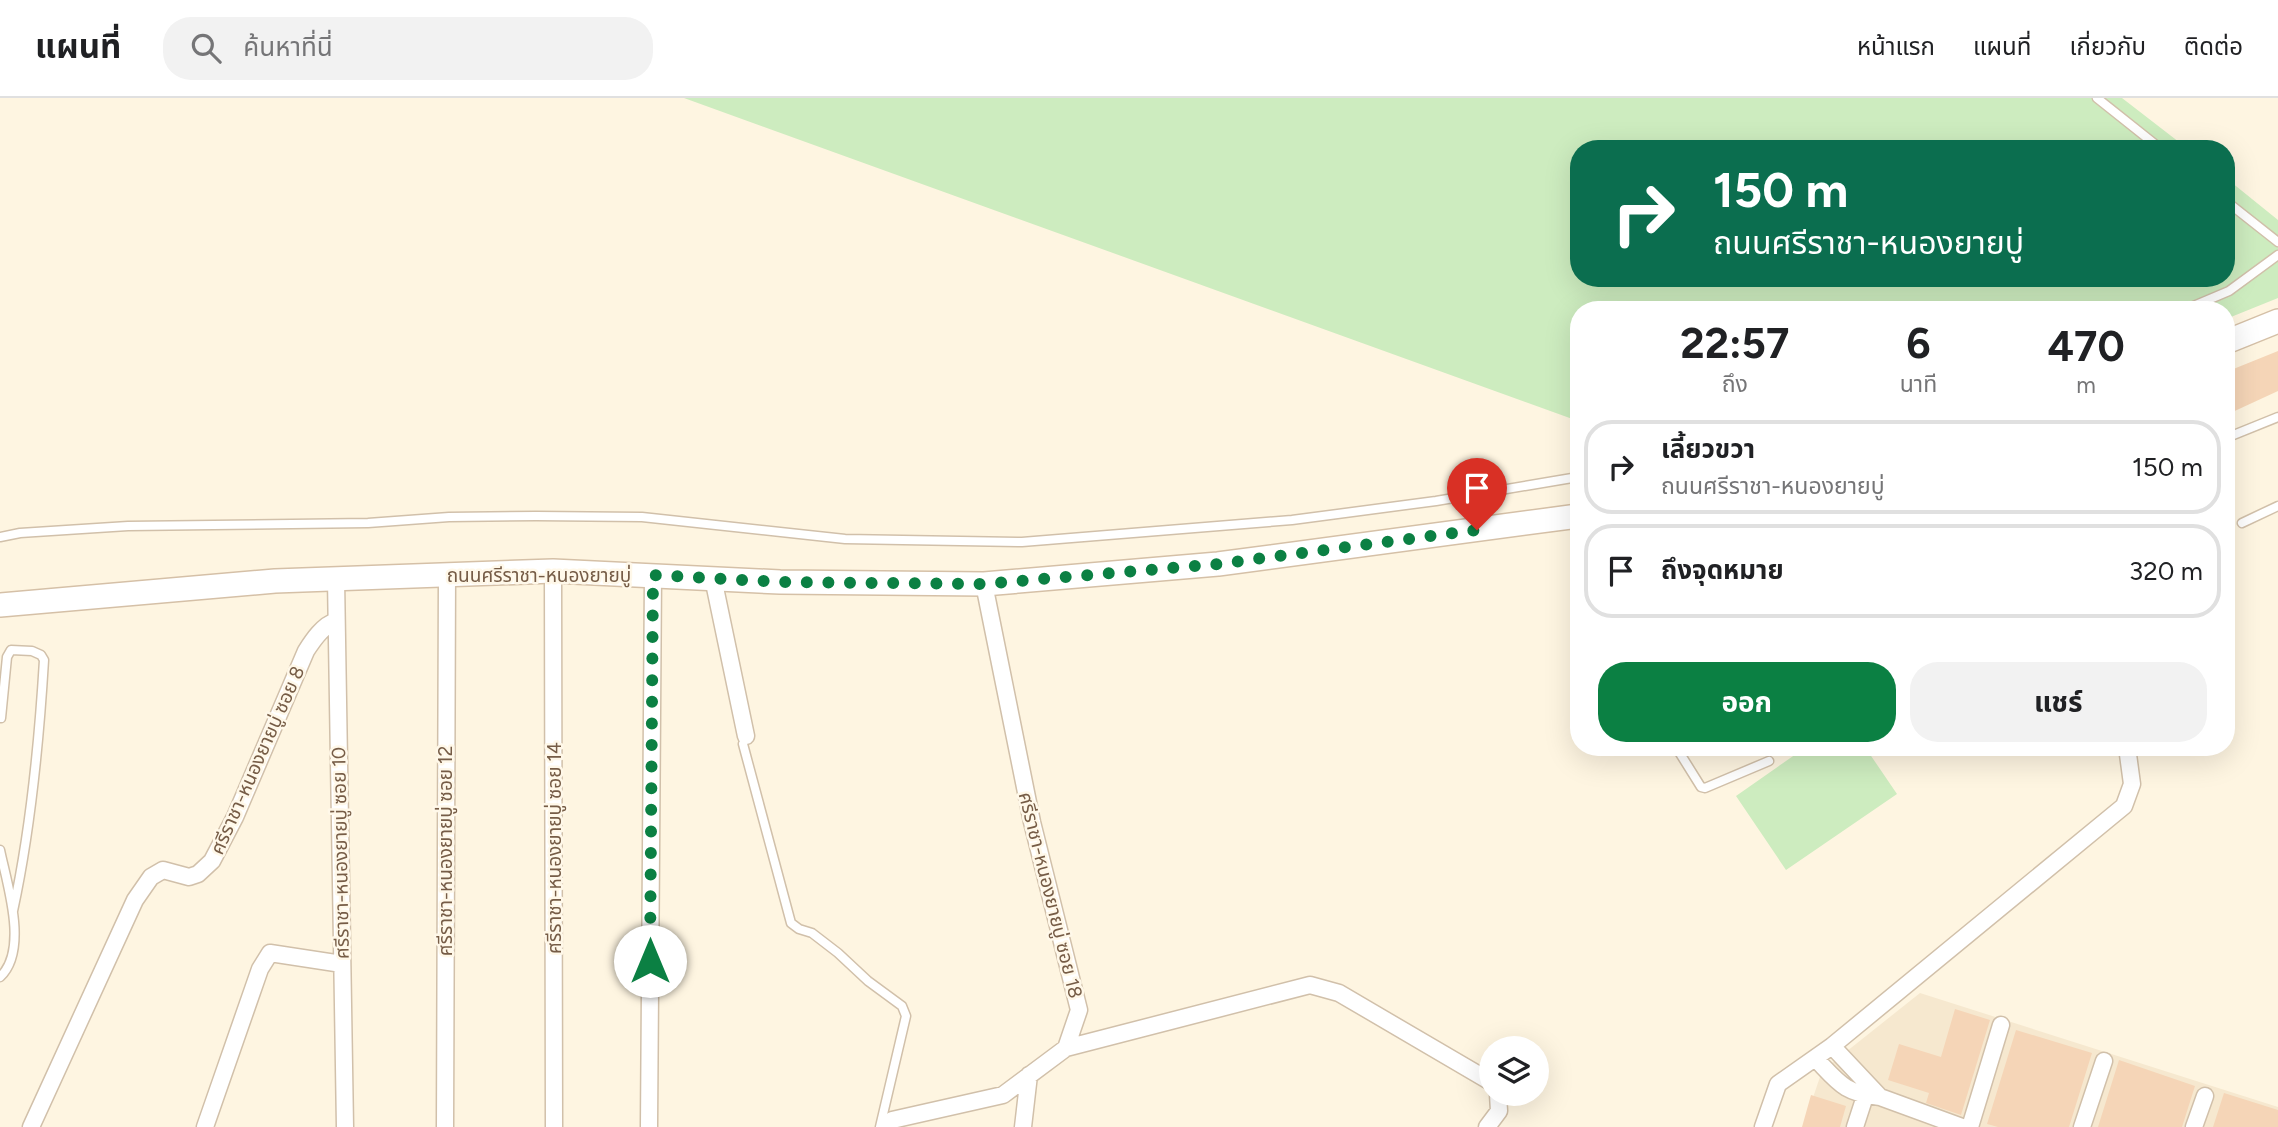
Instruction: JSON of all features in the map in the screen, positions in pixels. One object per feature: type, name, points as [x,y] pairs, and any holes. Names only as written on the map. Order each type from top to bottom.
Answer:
[{"type":"main road","points":[[2235,338],[2278,321]]},
{"type":"main road","name":"ถนนศรีราชา-หนองยายบู่","points":[[0,605],[275,581],[554,570],[780,582],[984,584],[1218,564],[1570,517]]},
{"type":"street","name":"ศรีราชา-หนองยายบู่ ซอย 14","points":[[554,570],[554,1126]]},
{"type":"street","name":"ศรีราชา-หนองยายบู่ ซอย 12","points":[[445,1127],[447,575]]},
{"type":"street","points":[[649,1127],[653,575]]},
{"type":"street","points":[[713,578],[744,740]]},
{"type":"street","name":"ศรีราชา-หนองยายบู่ ซอย 10","points":[[335,579],[345,1127]]},
{"type":"street","name":"ศรีราชา-หนองยายบู่ ซอย 18","points":[[984,584],[1032,822],[1079,1010],[1066,1048]]},
{"type":"street","name":"ศรีราชา-หนองยายบู่ ซอย 8","points":[[31,1127],[135,900],[150,877],[163,870],[189,877],[198,874],[212,861],[236,817],[306,651],[314,639],[330,623],[336,621]]},
{"type":"street","points":[[1763,1127],[1778,1084],[1816,1059],[2124,806],[2132,784],[2128,756]]},
{"type":"street","points":[[205,1127],[260,969],[270,953],[342,964]]},
{"type":"street","points":[[886,1127],[892,1120],[1003,1095],[1066,1048],[1310,985],[1339,993],[1479,1075]]},
{"type":"street","points":[[1970,1127],[2001,1025]]},
{"type":"street","points":[[1832,1046],[1871,1093]]},
{"type":"street","points":[[1816,1059],[1845,1088],[1871,1093],[1962,1127]]},
{"type":"street","points":[[2082,1127],[2104,1060]]},
{"type":"street","points":[[1023,1127],[1029,1075]]},
{"type":"street","points":[[1855,1127],[1871,1093]]},
{"type":"street","points":[[2194,1127],[2205,1096]]},
{"type":"street","points":[[1487,1127],[1499,1111],[1499,1106]]},
{"type":"lane","points":[[2097,98],[2150,140]]},
{"type":"lane","points":[[2235,208],[2278,242]]},
{"type":"lane","points":[[2235,287],[2278,256]]},
{"type":"lane","points":[[2205,301],[2235,287]]},
{"type":"lane","points":[[2235,434],[2278,417]]},
{"type":"lane","points":[[0,537],[20,533],[141,526],[368,523],[449,517],[537,516],[642,517],[845,539],[1022,542],[1292,520],[1436,501],[1570,478]]},
{"type":"lane","points":[[2242,523],[2278,506]]},
{"type":"lane","points":[[1,718],[7,657],[11,650],[32,651],[41,655],[44,660],[36,771],[23,864],[13,911]]},
{"type":"lane","points":[[744,740],[791,923],[812,933],[838,953],[868,981],[902,1006],[905,1012],[900,1045],[880,1127]]},
{"type":"lane","points":[[1682,756],[1701,787],[1705,788],[1769,761]]},
{"type":"lane","points":[[0,850],[13,911],[14,948],[8,969],[0,977]]},
{"type":"shaded area","points":[[1920,993],[2278,1107],[2278,1127],[1803,1127],[1822,1071]]},
{"type":"green space","points":[[684,98],[2122,98],[2176,140],[1570,140],[1570,287],[2235,287],[2235,185],[2278,220],[2278,298],[2235,315],[2235,301],[1570,301],[1570,418]]},
{"type":"green space","points":[[1793,756],[1871,756],[1897,794],[1786,870],[1736,796]]},
{"type":"building","points":[[2278,351],[2278,391],[2235,411],[2235,368]]},
{"type":"building","points":[[1955,1009],[1990,1020],[1961,1115],[1926,1103],[1929,1093],[1888,1080],[1899,1044],[1941,1057]]},
{"type":"building","points":[[2016,1030],[2092,1053],[2069,1127],[1998,1127],[1987,1124]]},
{"type":"building","points":[[2119,1060],[2195,1086],[2182,1127],[2098,1127]]},
{"type":"building","points":[[2224,1093],[2278,1110],[2278,1127],[2213,1127]]},
{"type":"building","points":[[1811,1095],[1846,1106],[1840,1127],[1802,1127]]},
{"type":"route","points":[[650,961],[653,575],[780,582],[984,584],[1218,564],[1477,530]]}]
